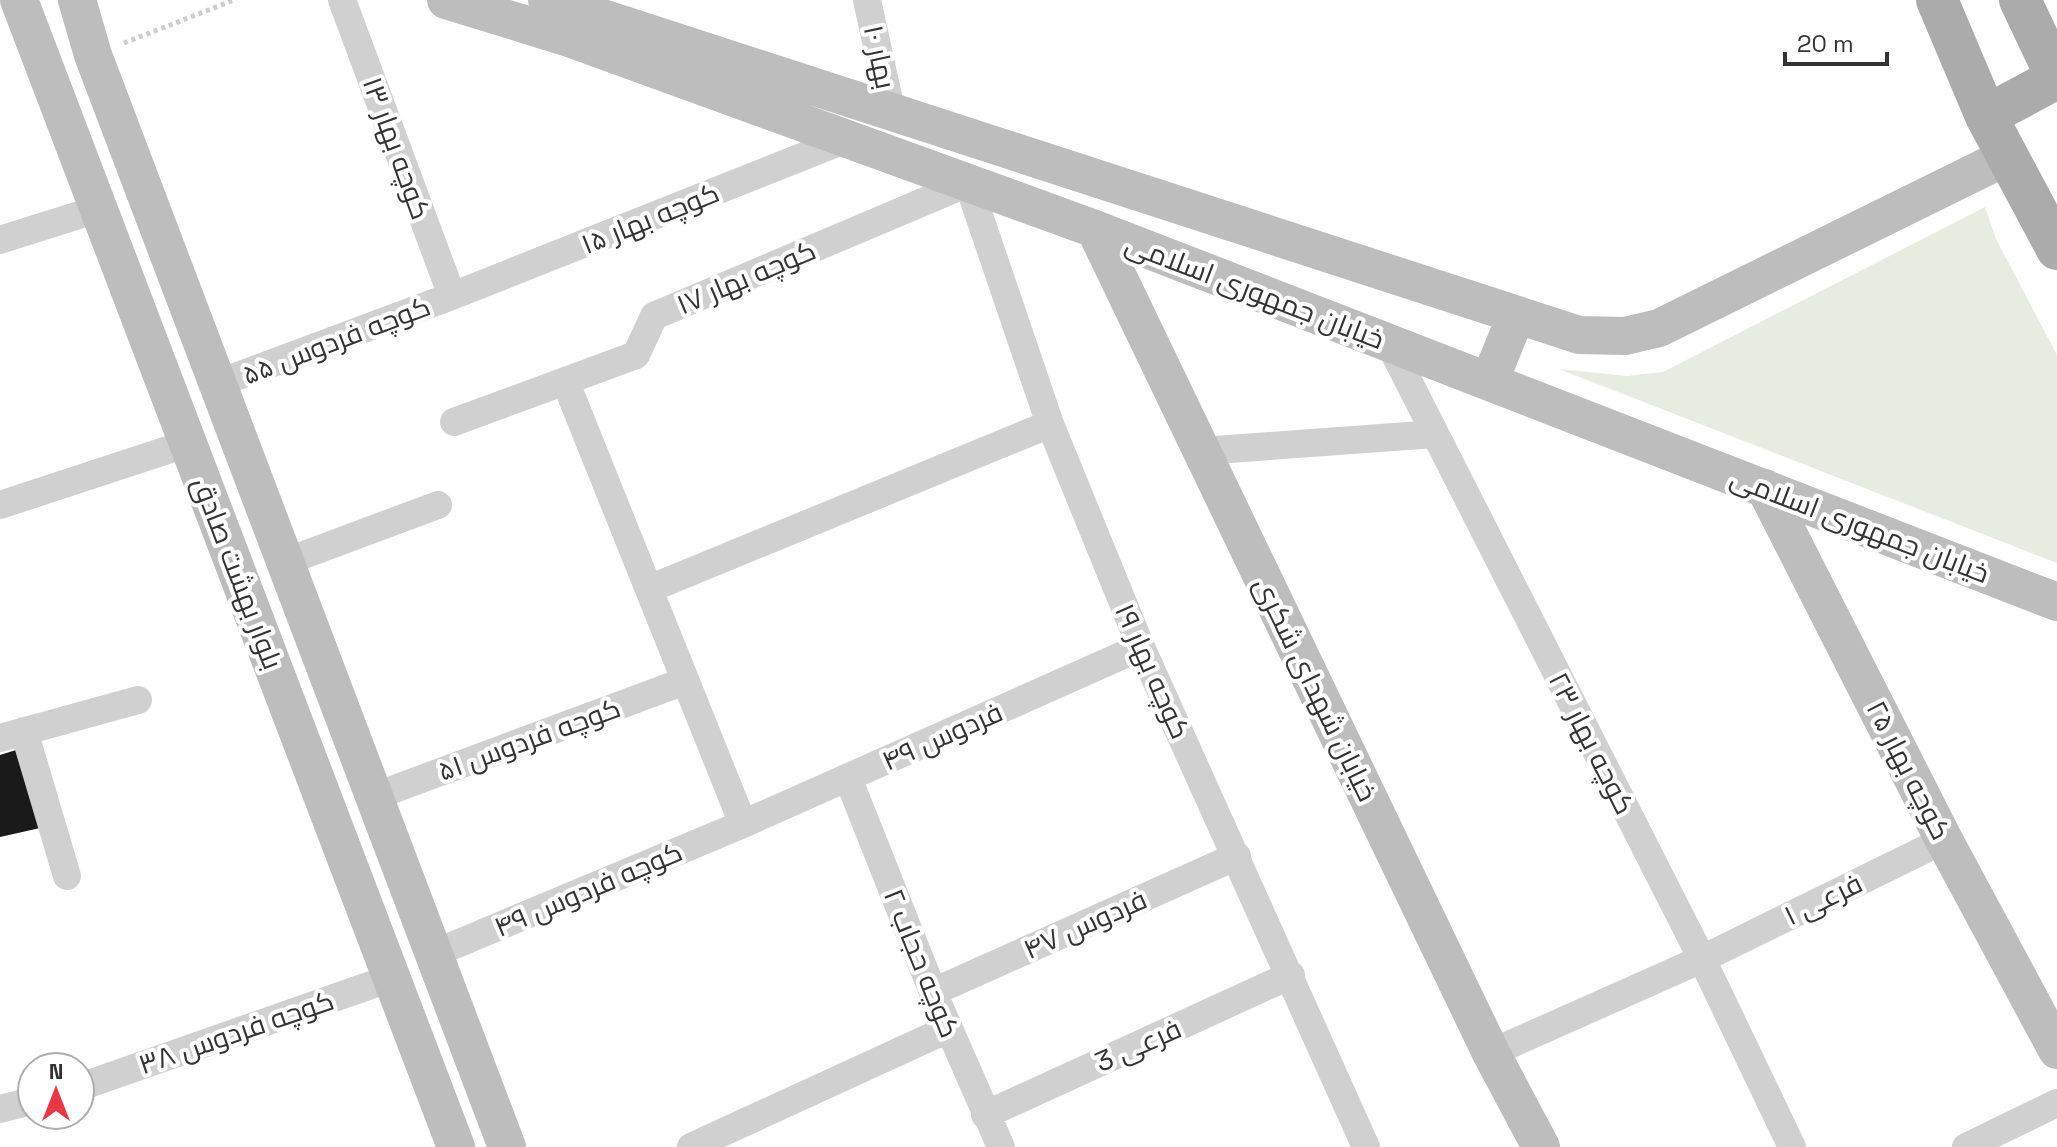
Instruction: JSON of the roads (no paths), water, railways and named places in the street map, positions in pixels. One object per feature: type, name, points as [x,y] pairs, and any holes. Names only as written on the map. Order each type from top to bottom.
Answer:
[{"type":"main road","points":[[1937,0],[1986,116],[2057,249]]},
{"type":"main road","points":[[1986,116],[2057,78],[2020,0]]},
{"type":"street","name":"بلوار بهشت صادق","points":[[19,0],[454,1146]]},
{"type":"street","name":"کوچه بهار ۱۳","points":[[342,0],[452,296]]},
{"type":"street","name":"خیابان جمهوری اسلامی","points":[[446,0],[566,37],[1095,229],[2057,602]]},
{"type":"street","name":"خیابان جمهوری اسلامی","points":[[547,0],[1516,316],[1592,336],[1625,336],[1659,328],[2006,157]]},
{"type":"street","name":"بهار ۱۰","points":[[867,0],[892,114]]},
{"type":"street","name":"بلوار بهشت صادق","points":[[86,20],[285,562],[507,1147]]},
{"type":"street","name":"کوچه بهار ۱۵","points":[[452,296],[847,139]]},
{"type":"street","name":"کوچه بهار ۱۷","points":[[454,422],[636,355],[654,316],[968,183]]},
{"type":"street","name":"کوچه بهار ۱۹","points":[[968,183],[1050,424],[1141,647],[1366,1147]]},
{"type":"street","points":[[0,240],[98,209]]},
{"type":"street","name":"خیابان شهدای شکری","points":[[1095,229],[1491,1053],[1541,1147]]},
{"type":"street","name":"کوچه فردوس ۵۵","points":[[219,383],[452,296]]},
{"type":"street","points":[[1490,380],[1516,316]]},
{"type":"street","name":"کوچه بهار ۲۳","points":[[1388,341],[1702,959],[1792,1147]]},
{"type":"street","points":[[566,383],[743,824]]},
{"type":"street","points":[[649,589],[1050,424]]},
{"type":"street","points":[[1202,451],[1435,434]]},
{"type":"street","points":[[0,505],[189,443]]},
{"type":"street","name":"کوچه بهار ۲۵","points":[[1765,488],[1944,840],[2051,1024]]},
{"type":"street","points":[[285,562],[438,505]]},
{"type":"street","name":"فردوس ۴۹","points":[[743,824],[1141,647]]},
{"type":"street","name":"کوچه فردوس ۵۱","points":[[373,797],[685,681]]},
{"type":"street","points":[[67,876],[12,734],[138,700]]},
{"type":"street","name":"کوچه حجاب ۲","points":[[848,778],[948,1029],[1001,1147]]},
{"type":"street","name":"کوچه فردوس ۴۹","points":[[433,954],[743,824]]},
{"type":"street","name":"فرعی ۱","points":[[1491,1053],[1702,959],[1944,840]]},
{"type":"street","name":"فردوس ۴۷","points":[[933,992],[1237,856]]},
{"type":"street","name":"فرعی 3","points":[[985,1115],[1291,975]]},
{"type":"street","name":"کوچه فردوس ۳۸","points":[[96,1081],[391,978]]},
{"type":"street","points":[[708,1144],[948,1029]]},
{"type":"street","points":[[1966,1147],[2057,1103]]}]
